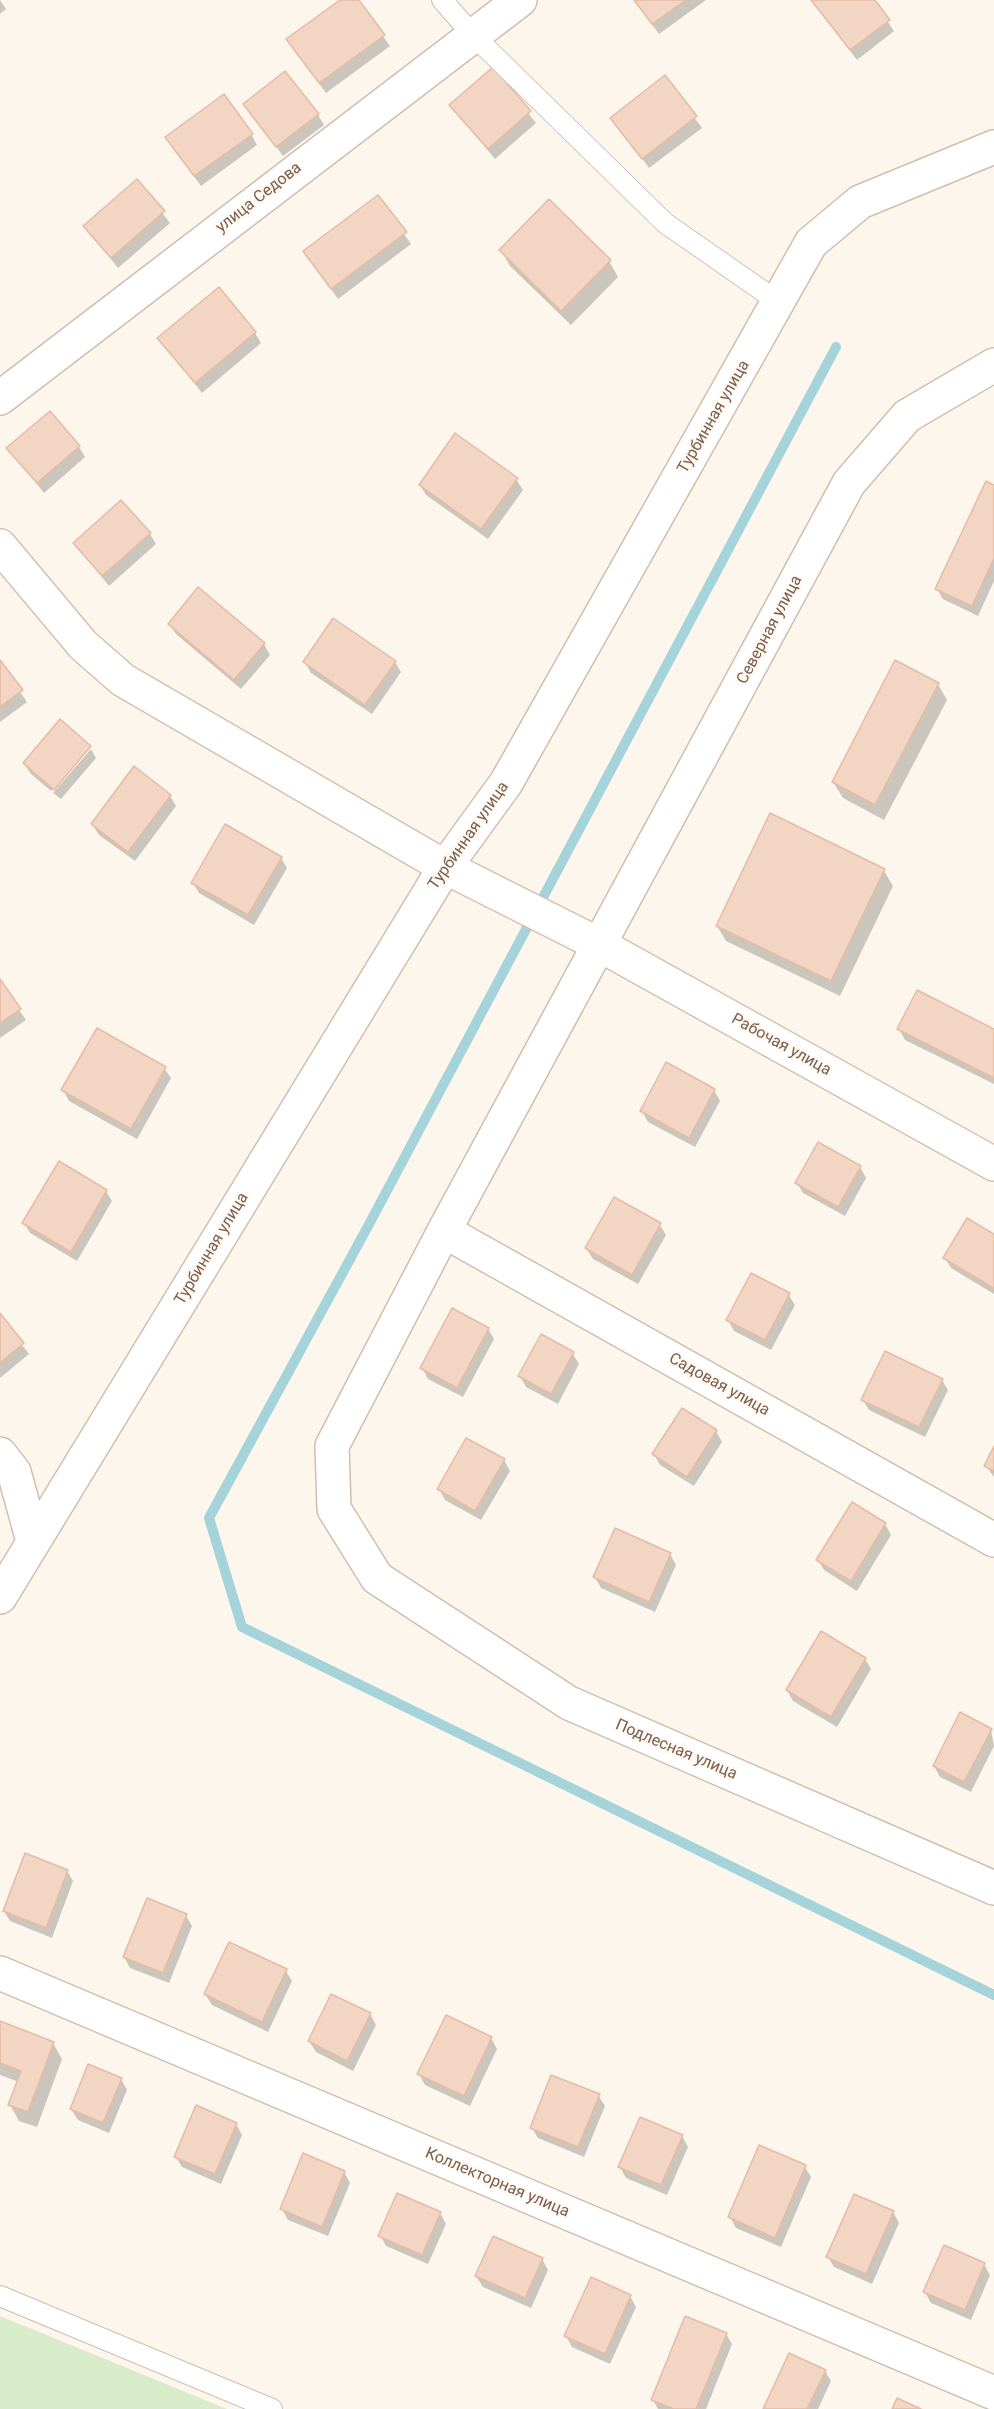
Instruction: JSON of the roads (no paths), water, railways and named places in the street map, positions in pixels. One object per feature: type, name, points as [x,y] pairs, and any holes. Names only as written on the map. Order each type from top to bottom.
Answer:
[{"type":"street","name":"улица Седова","points":[[0,398],[472,34],[520,0]]},
{"type":"street","name":"Турбинная улица","points":[[0,1598],[445,867],[506,783],[780,303],[811,243],[860,202],[994,147]]},
{"type":"street","name":"Северная улица","points":[[377,1578],[334,1509],[332,1446],[444,1231],[849,483],[907,416],[994,364]]},
{"type":"street","name":"Рабочая улица","points":[[0,546],[83,645],[123,680],[445,867],[600,945],[994,1164]]},
{"type":"street","name":"Садовая улица","points":[[444,1231],[994,1540]]},
{"type":"street","points":[[0,1454],[14,1472],[33,1541]]},
{"type":"street","name":"Подлесная улица","points":[[377,1578],[569,1703],[994,1888]]},
{"type":"street","name":"Коллекторная улица","points":[[0,1973],[994,2393]]},
{"type":"lane","points":[[442,0],[472,34],[665,223],[780,303]]},
{"type":"lane","points":[[0,2295],[272,2409]]},
{"type":"waterway","points":[[836,347],[367,1228],[209,1518],[242,1627],[994,1995]]}]
